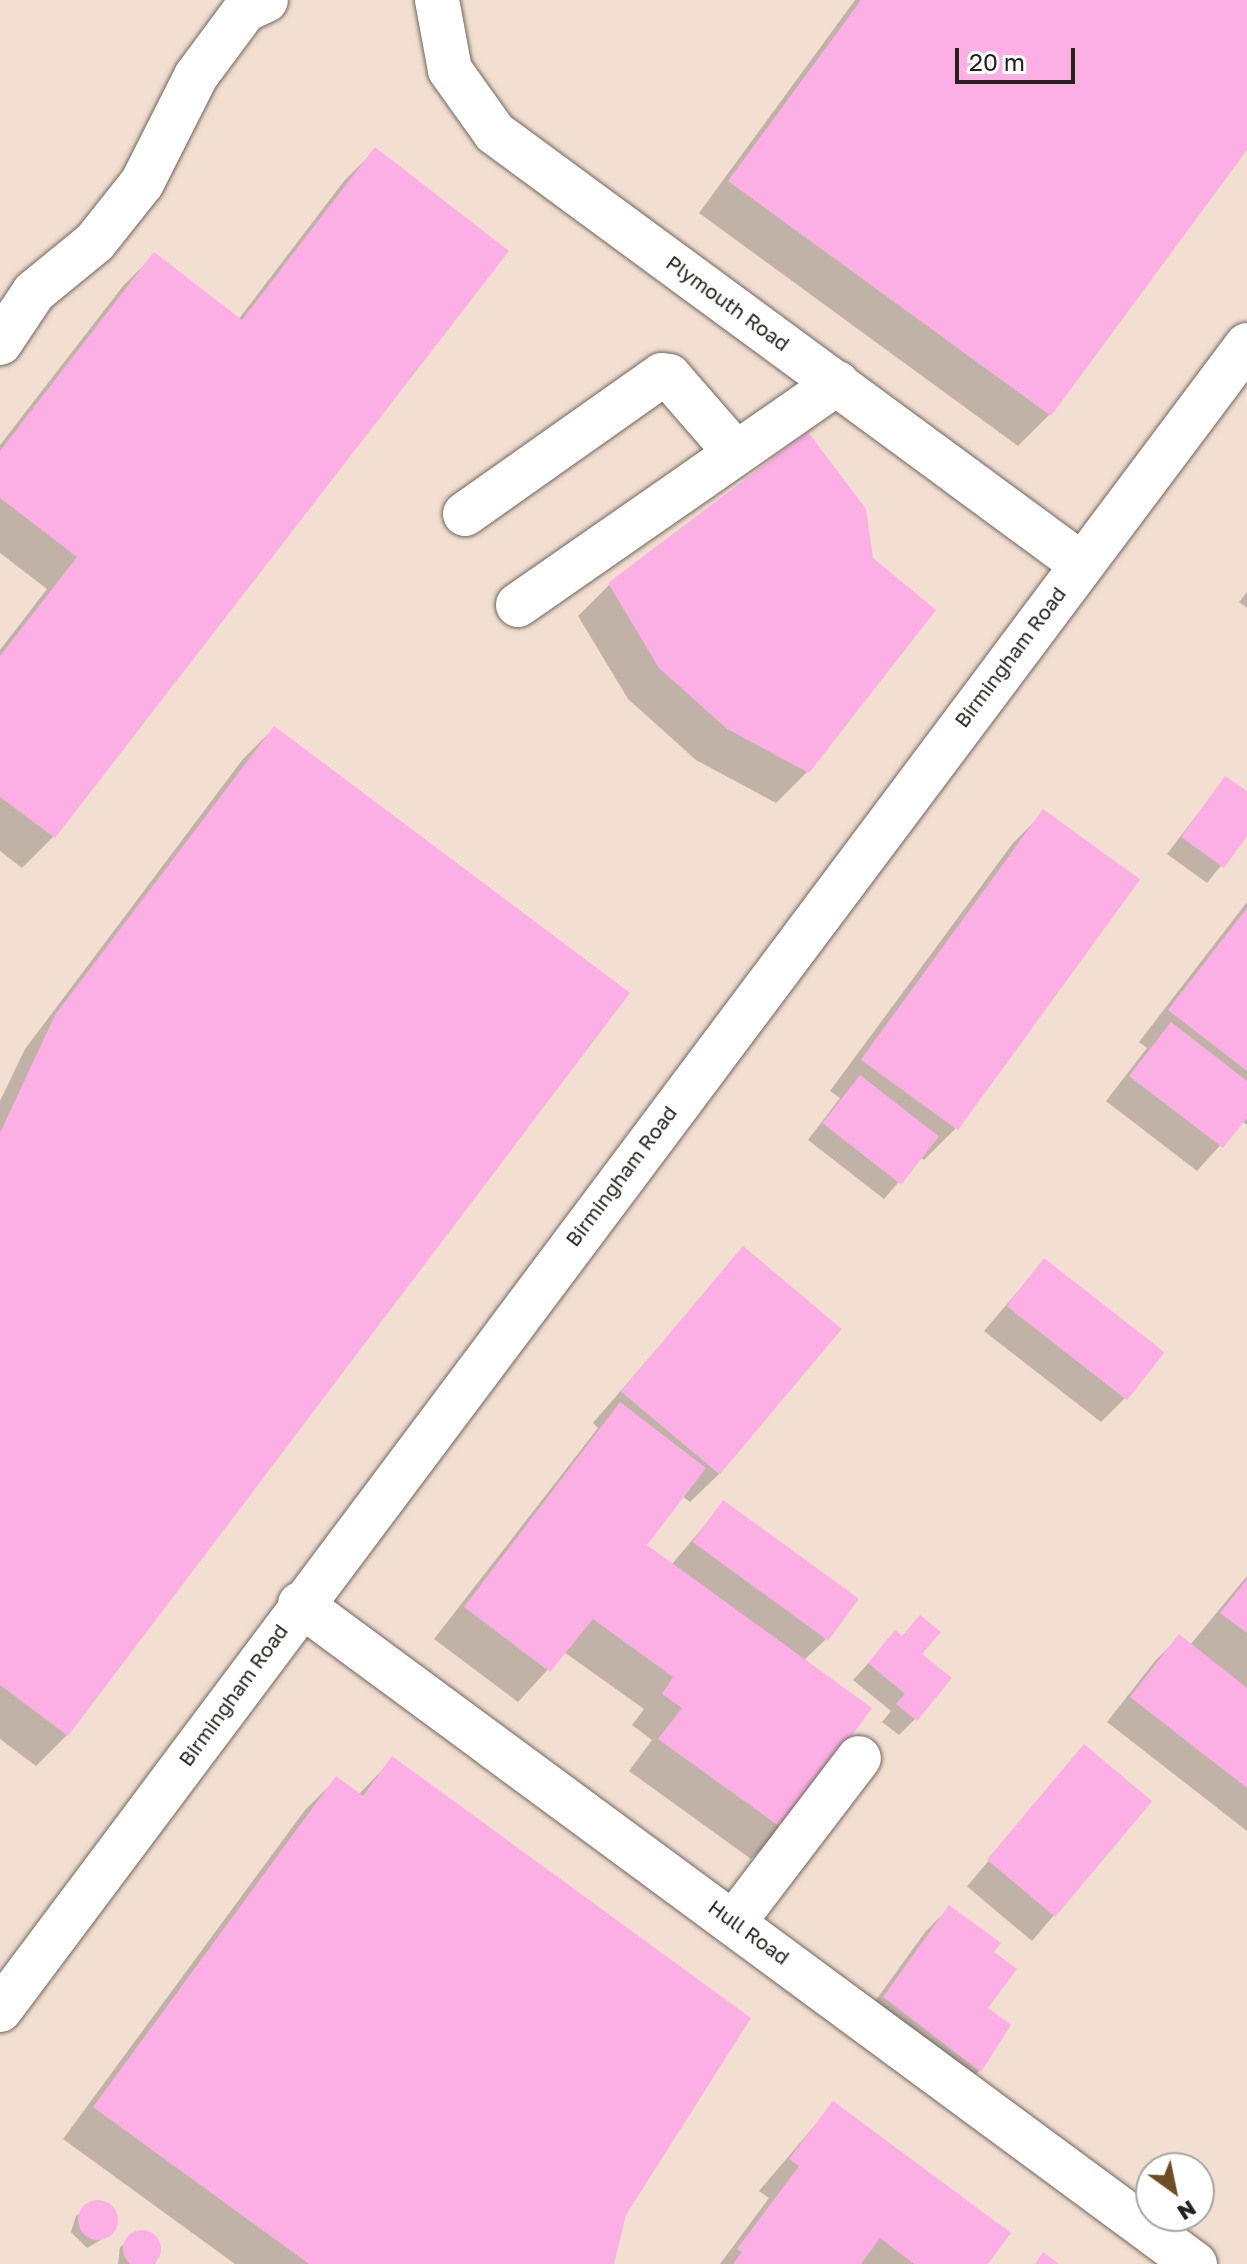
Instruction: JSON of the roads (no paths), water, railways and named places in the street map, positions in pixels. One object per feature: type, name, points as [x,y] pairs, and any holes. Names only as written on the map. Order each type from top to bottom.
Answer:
[{"type":"street","points":[[0,343],[34,292],[95,242],[142,183],[196,76],[245,10],[266,0]]},
{"type":"street","name":"Plymouth Road","points":[[437,0],[450,70],[495,133],[1080,563]]},
{"type":"street","name":"Birmingham Road","points":[[0,2010],[300,1604],[1080,563],[1247,345]]},
{"type":"street","points":[[465,514],[662,375],[669,376],[736,453]]},
{"type":"street","points":[[518,605],[837,383]]},
{"type":"street","name":"Hull Road","points":[[300,1604],[1195,2264]]},
{"type":"street","points":[[734,1922],[859,1758]]}]
